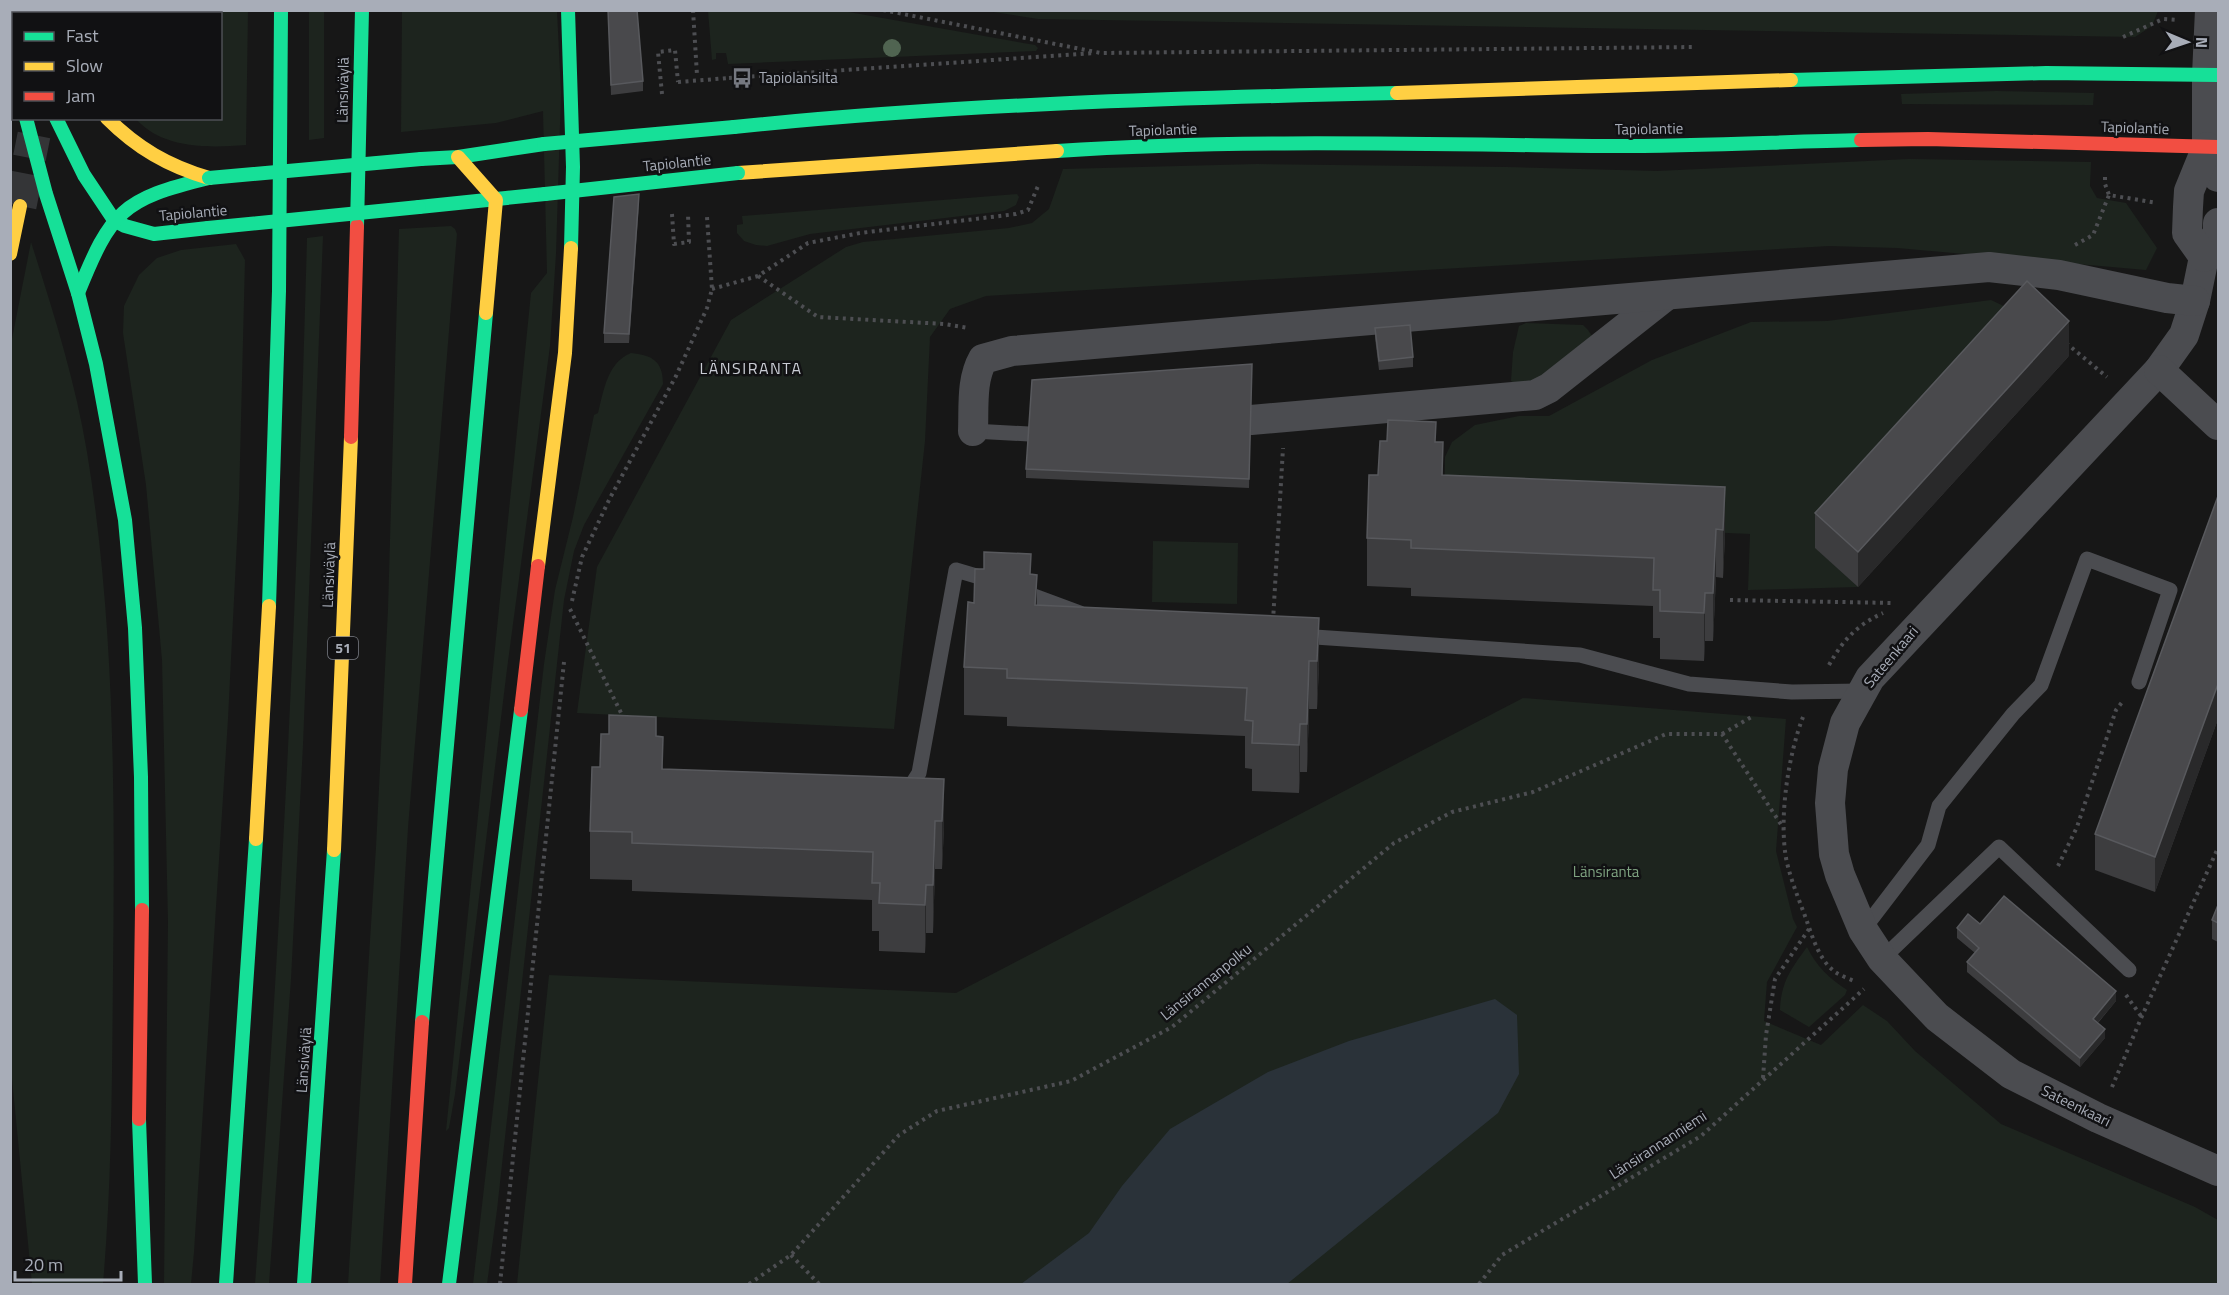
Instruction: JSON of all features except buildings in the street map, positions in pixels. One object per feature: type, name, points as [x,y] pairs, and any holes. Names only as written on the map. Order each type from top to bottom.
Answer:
[{"type":"main road","points":[[226,1284],[244,1045],[266,655],[278,331],[281,10]]},
{"type":"main road","name":"Länsiväylä","points":[[304,1284],[322,1035],[343,655],[355,332],[362,10]]},
{"type":"main road","points":[[449,1284],[565,353],[571,260],[573,167],[568,10]]},
{"type":"main road","points":[[10,27],[12,33]]},
{"type":"main road","name":"Tapiolantie","points":[[209,178],[458,157],[544,144],[913,110],[1070,102],[1594,89],[1932,75],[2106,73],[2213,75]]},
{"type":"main road","points":[[27,120],[46,194],[78,293],[96,364],[125,520],[135,628],[141,777],[142,941],[139,1137],[145,1284]]},
{"type":"main road","points":[[57,120],[84,176],[114,220]]},
{"type":"main road","points":[[109,120],[143,151],[159,161],[209,178]]},
{"type":"main road","name":"Tapiolantie","points":[[114,220],[125,226],[154,234],[738,173],[1072,150],[1233,144],[1417,143],[1596,146],[1928,139],[2213,147]]},
{"type":"main road","points":[[405,1284],[425,976],[496,200],[458,157]]},
{"type":"main road","points":[[78,293],[102,238],[114,220],[137,202],[166,189],[209,178]]},
{"type":"main road","points":[[10,254],[20,206]]},
{"type":"main road","points":[[129,1239],[139,1137]]},
{"type":"street","points":[[2210,15],[2213,147],[2218,177]]},
{"type":"street","points":[[2204,256],[2187,233],[2189,191],[2213,147]]},
{"type":"street","name":"Sateenkaari","points":[[2218,223],[2218,235],[2204,256],[2195,301],[2184,335],[2159,370],[1870,678],[1845,723],[1833,769],[1830,803],[1834,854],[1863,930],[1882,959],[1937,1017],[2011,1074],[2098,1119],[2218,1171]]},
{"type":"street","points":[[973,431],[975,381],[978,367],[982,359],[1012,351],[1989,267],[2059,275],[2167,298],[2195,301]]},
{"type":"street","points":[[1251,420],[1535,395],[1549,388],[1667,295]]},
{"type":"street","points":[[2159,370],[2218,425]]},
{"type":"lane","points":[[973,431],[1029,434]]},
{"type":"lane","points":[[1863,930],[1928,845],[1939,806],[2013,714],[2041,685],[2087,559],[2170,590],[2139,682]]},
{"type":"lane","points":[[885,789],[906,787],[912,784],[919,773],[956,570],[976,574],[1092,616]]},
{"type":"lane","points":[[1272,634],[1580,655],[1689,684],[1792,692],[1862,691]]},
{"type":"lane","points":[[1882,959],[1999,847],[2129,970]]},
{"type":"path","points":[[693,10],[697,75]]},
{"type":"path","points":[[882,10],[1101,53]]},
{"type":"path","points":[[2116,40],[2163,19],[2210,15]]},
{"type":"path","points":[[662,94],[658,52],[675,50],[678,82],[1101,53],[1704,47]]},
{"type":"path","points":[[712,290],[758,276],[808,243],[860,233],[1016,214],[1028,210],[1041,178]]},
{"type":"path","points":[[2059,275],[2075,244],[2093,235],[2109,195]]},
{"type":"path","points":[[671,204],[674,244],[689,242],[687,208]]},
{"type":"path","points":[[569,620],[582,557],[610,498],[676,376],[707,308],[712,290],[707,217]]},
{"type":"path","points":[[758,276],[818,317],[944,324],[969,328],[982,359]]},
{"type":"path","points":[[2057,336],[2112,381]]},
{"type":"path","points":[[1272,634],[1284,418]]},
{"type":"path","points":[[1730,600],[1904,604]]},
{"type":"path","points":[[570,609],[627,726]]},
{"type":"path","points":[[500,1284],[565,654]]},
{"type":"path","points":[[2046,891],[2077,827],[2116,710],[2139,682]]},
{"type":"path","name":"Länsirannanpolku","points":[[749,1284],[790,1255],[899,1135],[937,1111],[1071,1081],[1172,1027],[1394,843],[1452,812],[1533,792],[1666,734],[1722,734],[1784,829]]},
{"type":"path","points":[[2098,1119],[2218,848]]},
{"type":"path","points":[[1763,1079],[1766,1035],[1776,979],[1810,928]]},
{"type":"path","name":"Länsirannanniemi","points":[[1479,1284],[1502,1255],[1701,1136],[1867,987]]},
{"type":"path","points":[[790,1255],[819,1284]]},
{"type":"green space","points":[[248,11],[246,145],[202,146],[173,141],[147,129],[137,120],[222,120],[222,12],[87,12]]},
{"type":"green space","points":[[309,11],[324,11],[324,138],[309,140]]},
{"type":"green space","points":[[402,11],[557,11],[561,92],[556,254],[550,346],[507,669],[455,1094],[449,1128],[446,1131],[531,293],[547,273],[543,111],[496,123],[401,132]]},
{"type":"green space","points":[[708,11],[843,11],[1035,45],[1038,48],[1036,51],[728,64],[726,53],[716,53],[716,59],[712,60]]},
{"type":"green space","points":[[987,11],[2158,11],[2152,26],[2135,37],[1038,19]]},
{"type":"green space","points":[[1996,91],[2094,93],[2093,105],[1902,104],[1901,94]]},
{"type":"green space","points":[[1909,159],[2091,162],[2090,186],[2097,198],[2126,203],[2157,248],[2146,270],[1897,248],[1829,246],[986,296],[950,309],[930,337],[925,441],[894,729],[577,713],[597,567],[731,320],[846,247],[863,242],[1009,228],[1032,223],[1049,209],[1063,169],[1257,164],[1657,171]]},
{"type":"green space","points":[[1017,194],[1019,197],[1016,205],[1004,211],[810,234],[767,246],[744,241],[737,233],[737,225],[743,224],[742,216]]},
{"type":"green space","points":[[451,226],[457,234],[408,828],[380,1284],[348,1284],[376,847],[388,609],[399,229]]},
{"type":"green space","points":[[323,236],[303,745],[291,979],[269,1284],[255,1284],[273,1023],[287,761],[299,500],[307,238]]},
{"type":"green space","points":[[31,242],[63,346],[82,425],[96,516],[108,646],[113,777],[114,908],[111,1129],[103,1284],[32,1284],[10,1058],[10,349]]},
{"type":"green space","points":[[236,244],[245,260],[239,500],[228,719],[194,1252],[191,1284],[164,1284],[168,922],[162,660],[146,485],[123,333],[124,306],[139,275],[157,258],[181,250]]},
{"type":"green space","points":[[1991,300],[2027,317],[1816,548],[1858,587],[1748,590],[1750,534],[1444,520],[1445,457],[1452,442],[1475,425],[1519,416],[1549,416],[1652,360],[1751,322],[1827,321]]},
{"type":"green space","points":[[1526,323],[1583,325],[1592,336],[1548,376],[1517,385],[1511,381],[1513,352],[1519,326]]},
{"type":"green space","points":[[631,353],[645,355],[655,361],[661,370],[663,384],[584,525],[574,551],[564,600],[487,1284],[473,1284],[544,664],[555,590],[594,415],[598,413],[612,370],[617,363]]},
{"type":"green space","points":[[1153,541],[1238,543],[1237,604],[1152,602]]},
{"type":"green space","name":"Länsiranta","points":[[1523,698],[1786,719],[1776,851],[1797,927],[1767,982],[1764,1021],[1821,1045],[1863,1005],[1887,1021],[1915,1051],[2001,1124],[2195,1207],[2218,1220],[2218,1284],[517,1284],[549,975],[956,993]]},
{"type":"green space","points":[[1807,947],[1824,971],[1847,990],[1845,995],[1809,1027],[1780,1010],[1782,991],[1788,976]]},
{"type":"shaded area","points":[[1495,999],[1517,1015],[1519,1074],[1498,1113],[1287,1284],[1021,1284],[1089,1233],[1122,1186],[1170,1129],[1268,1072],[1349,1041]]},
{"type":"tunnel","points":[[20,206],[34,135]]},
{"type":"traffic: fast","points":[[269,606],[279,291],[281,10]]},
{"type":"traffic: fast","points":[[357,226],[362,10]]},
{"type":"traffic: fast","points":[[568,10],[573,167],[571,248]]},
{"type":"traffic: fast","points":[[10,33],[12,42]]},
{"type":"traffic: fast","points":[[1791,80],[2046,73],[2218,75]]},
{"type":"traffic: fast","points":[[734,127],[982,107],[1397,93]]},
{"type":"traffic: fast","points":[[27,120],[46,194],[78,293],[96,364],[125,520],[135,628],[141,777],[142,910]]},
{"type":"traffic: fast","points":[[57,120],[84,175],[114,220],[125,226],[154,234],[208,228]]},
{"type":"traffic: fast","points":[[544,144],[734,127]]},
{"type":"traffic: fast","points":[[1057,151],[1258,144],[1626,146],[1861,140]]},
{"type":"traffic: fast","points":[[421,159],[458,157],[544,144]]},
{"type":"traffic: fast","points":[[209,178],[421,159]]},
{"type":"traffic: fast","points":[[545,194],[738,173]]},
{"type":"traffic: fast","points":[[78,293],[100,243],[123,213],[156,193],[209,178]]},
{"type":"traffic: fast","points":[[419,207],[545,194]]},
{"type":"traffic: fast","points":[[208,228],[419,207]]},
{"type":"traffic: fast","points":[[422,1022],[486,313]]},
{"type":"traffic: fast","points":[[449,1284],[521,710]]},
{"type":"traffic: fast","points":[[226,1284],[256,839]]},
{"type":"traffic: fast","points":[[304,1284],[334,850]]},
{"type":"traffic: fast","points":[[139,1119],[145,1284]]},
{"type":"traffic: slow","points":[[1397,93],[1791,80]]},
{"type":"traffic: slow","points":[[109,120],[154,155],[180,168],[209,178]]},
{"type":"traffic: slow","points":[[738,173],[1057,151]]},
{"type":"traffic: slow","points":[[458,157],[496,200],[486,313]]},
{"type":"traffic: slow","points":[[10,254],[20,206]]},
{"type":"traffic: slow","points":[[538,566],[565,353],[571,248]]},
{"type":"traffic: slow","points":[[334,850],[351,437]]},
{"type":"traffic: slow","points":[[256,839],[269,606]]},
{"type":"traffic: jam","points":[[1861,140],[1928,139],[2218,147]]},
{"type":"traffic: jam","points":[[351,437],[357,226]]},
{"type":"traffic: jam","points":[[521,710],[538,566]]},
{"type":"traffic: jam","points":[[139,1119],[142,910]]},
{"type":"traffic: jam","points":[[405,1284],[422,1022]]},
{"type":"place","name":"Tapiolansilta","points":[[742,78]]},
{"type":"district","name":"LÄNSIRANTA","points":[[751,368]]}]
